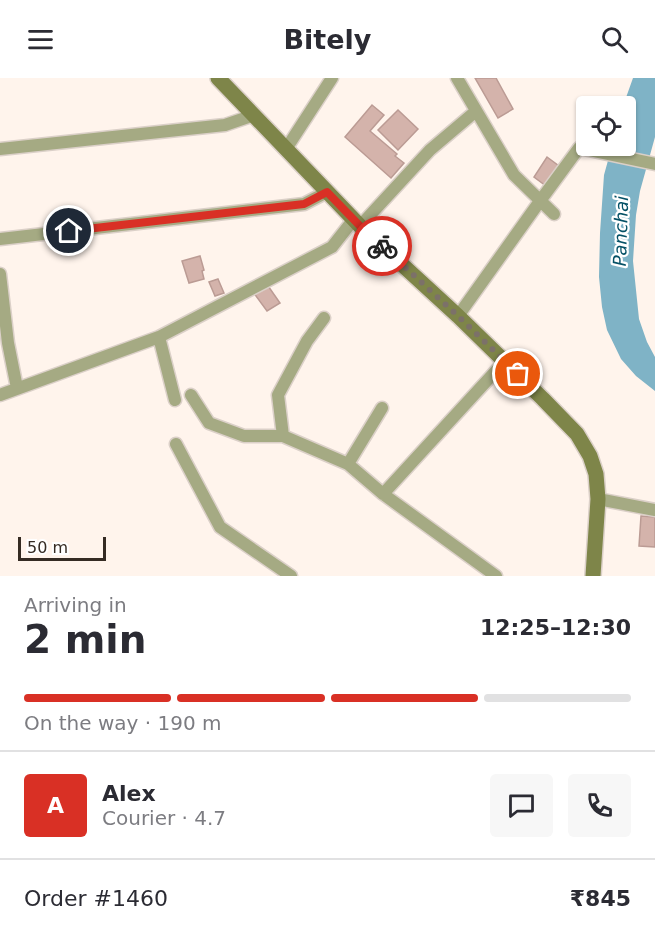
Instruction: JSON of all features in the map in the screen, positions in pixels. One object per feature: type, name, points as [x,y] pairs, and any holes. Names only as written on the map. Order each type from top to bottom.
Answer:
[{"type":"street","points":[[218,78],[357,223],[505,361],[577,434],[590,456],[596,474],[598,499],[593,576]]},
{"type":"street","points":[[286,148],[332,78]]},
{"type":"street","points":[[457,78],[514,176],[554,214]]},
{"type":"street","points":[[0,395],[159,337],[332,247],[430,150],[476,111]]},
{"type":"street","points":[[0,149],[225,125],[254,115]]},
{"type":"street","points":[[458,316],[579,148],[655,164]]},
{"type":"street","points":[[0,239],[304,204],[327,192]]},
{"type":"street","points":[[0,274],[4,343],[17,388]]},
{"type":"street","points":[[283,436],[278,395],[307,341],[324,318]]},
{"type":"street","points":[[159,337],[175,400]]},
{"type":"street","points":[[383,494],[505,361]]},
{"type":"street","points":[[191,395],[208,423],[244,436],[283,436],[348,464],[383,494],[496,576]]},
{"type":"street","points":[[348,464],[382,408]]},
{"type":"street","points":[[176,444],[220,527],[291,576]]},
{"type":"street","points":[[598,499],[655,510]]},
{"type":"water","name":"Panchai","points":[[633,78],[655,78],[655,137],[640,191],[633,261],[639,319],[655,357],[655,391],[636,376],[621,359],[607,330],[599,277],[604,175],[609,156],[636,156],[636,96],[627,96]]},
{"type":"building","points":[[475,78],[496,78],[513,109],[498,118]]},
{"type":"building","points":[[372,105],[384,115],[370,131],[404,163],[391,178],[345,137]]},
{"type":"building","points":[[398,110],[418,129],[398,150],[378,130]]},
{"type":"building","points":[[547,157],[559,166],[546,186],[534,177]]},
{"type":"building","points":[[200,256],[204,279],[189,283],[182,261]]},
{"type":"building","points":[[218,279],[224,293],[215,296],[209,282]]},
{"type":"building","points":[[266,283],[280,303],[267,311],[253,292]]},
{"type":"building","points":[[641,516],[655,517],[655,547],[639,546]]},
{"type":"way so far","points":[[382,246],[518,374]]},
{"type":"route","points":[[69,231],[304,204],[327,192],[382,246]]}]
